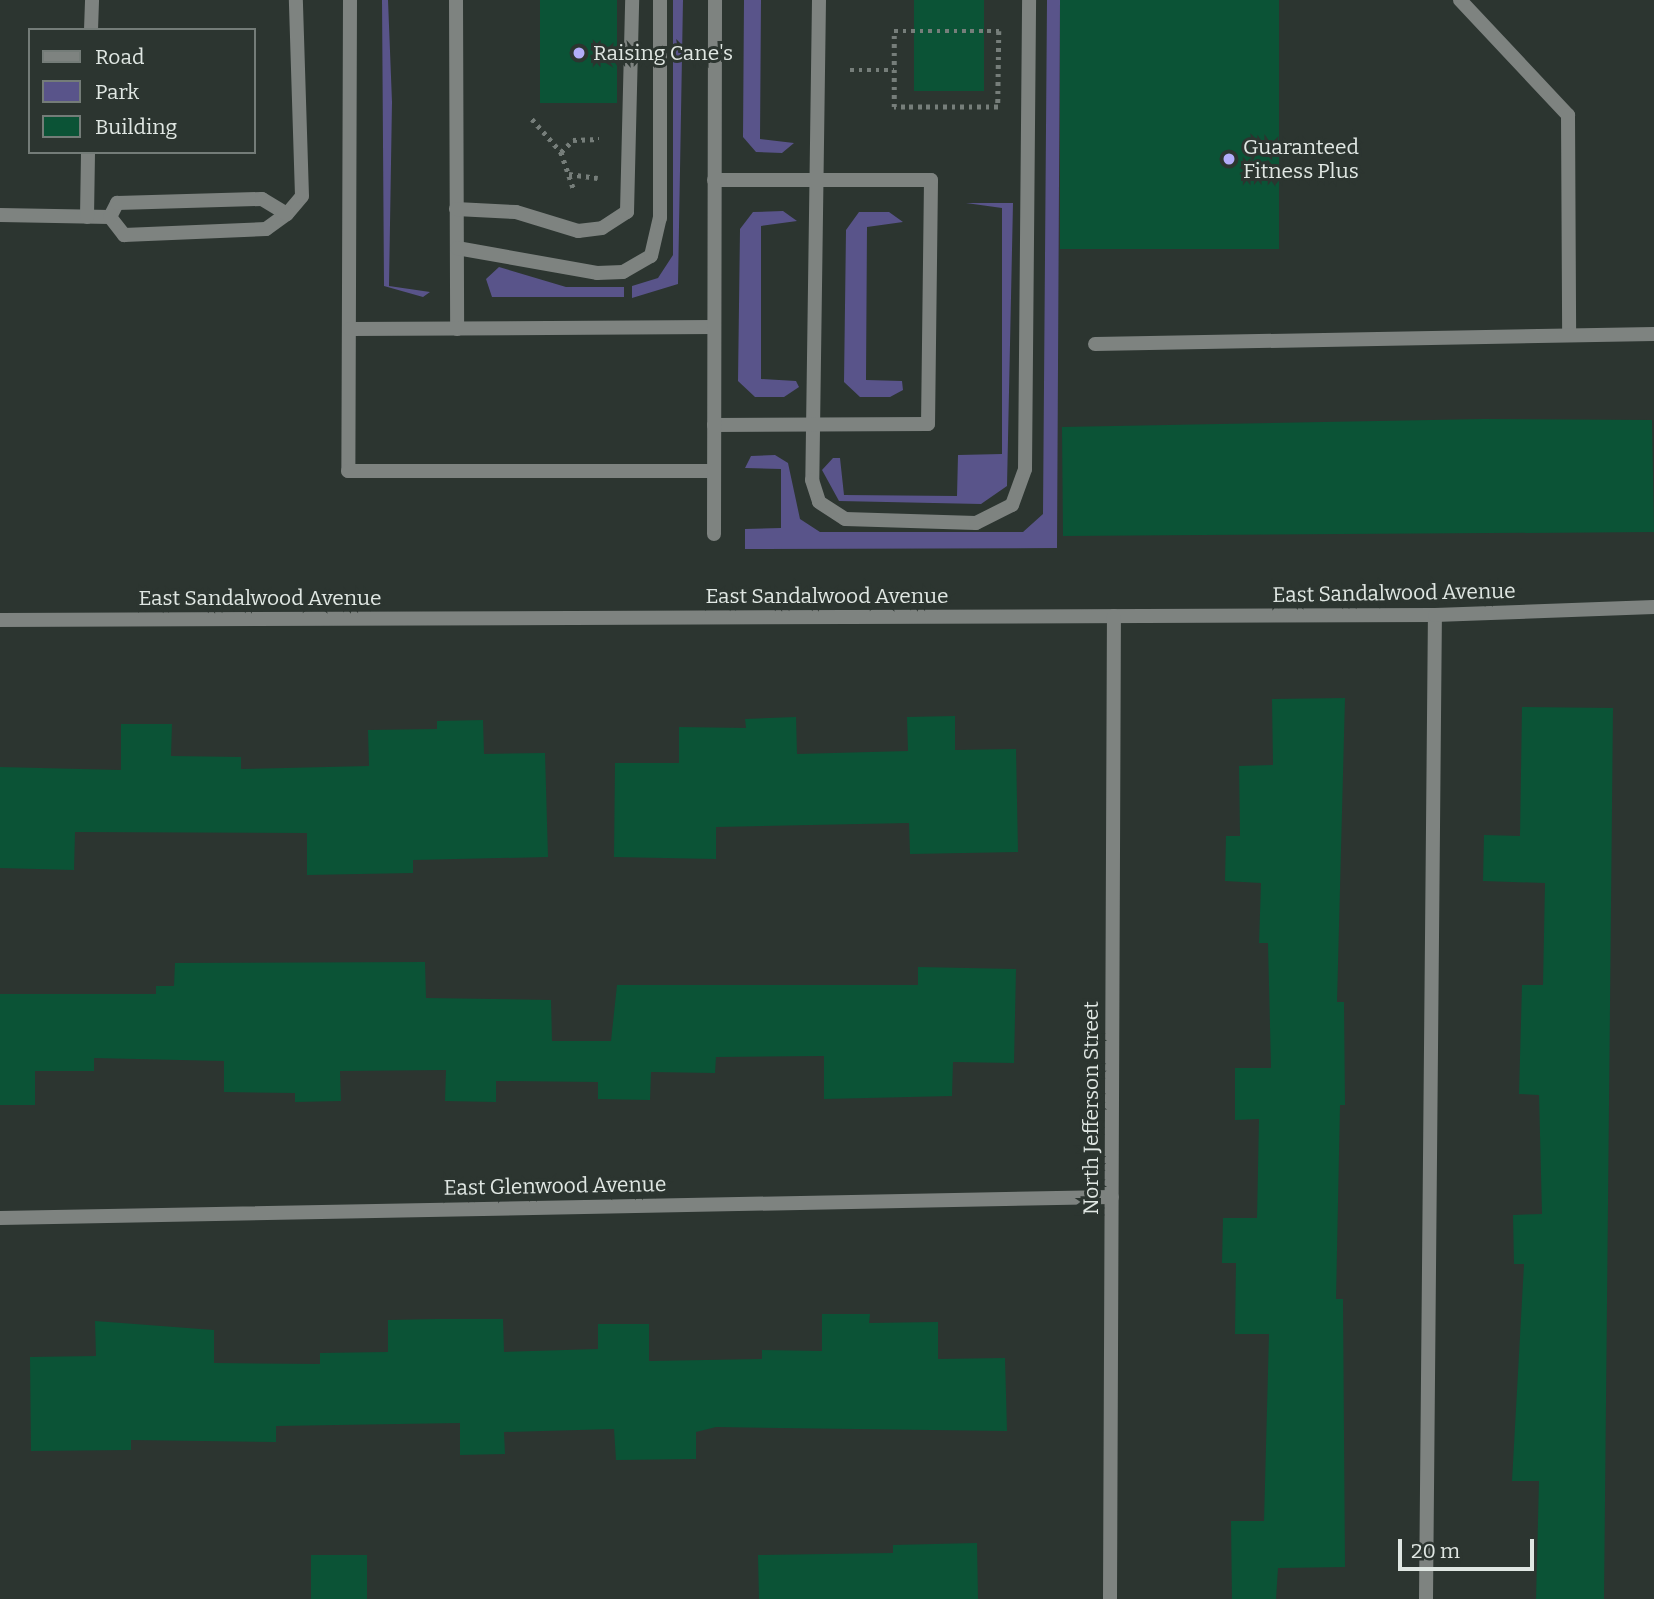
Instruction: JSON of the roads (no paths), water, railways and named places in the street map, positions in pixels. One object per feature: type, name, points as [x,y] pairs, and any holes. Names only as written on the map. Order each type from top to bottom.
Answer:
[{"type":"street","points":[[91,28],[92,0]]},
{"type":"street","points":[[110,217],[124,235],[266,229],[287,214],[302,197],[296,0]]},
{"type":"street","points":[[351,0],[348,471],[714,471]]},
{"type":"street","points":[[456,0],[457,329]]},
{"type":"street","points":[[456,209],[516,212],[578,231],[602,228],[627,212],[632,0]]},
{"type":"street","points":[[457,248],[597,273],[623,272],[651,256],[660,218],[660,0]]},
{"type":"street","points":[[714,534],[715,0]]},
{"type":"street","points":[[819,0],[815,491],[819,502],[845,519],[976,523],[1002,515],[1022,491],[1030,0]]},
{"type":"street","points":[[1460,0],[1568,115],[1569,332]]},
{"type":"street","points":[[87,217],[88,154]]},
{"type":"street","points":[[713,180],[931,180],[928,424],[714,425]]},
{"type":"street","points":[[110,217],[117,202],[262,199],[287,214]]},
{"type":"street","points":[[0,215],[110,217]]},
{"type":"street","points":[[350,329],[714,327]]},
{"type":"street","points":[[1095,344],[1569,332],[1654,334]]},
{"type":"street","name":"East Sandalwood Avenue","points":[[0,620],[1435,615],[1654,607]]},
{"type":"street","points":[[1426,1599],[1435,615]]},
{"type":"street","name":"North Jefferson Street","points":[[1110,1599],[1114,616]]},
{"type":"street","name":"East Glenwood Avenue","points":[[0,1218],[1112,1197]]},
{"type":"place","name":"Raising Cane's","points":[[579,53]]},
{"type":"place","name":"Guaranteed Fitness Plus","points":[[1229,159]]}]
